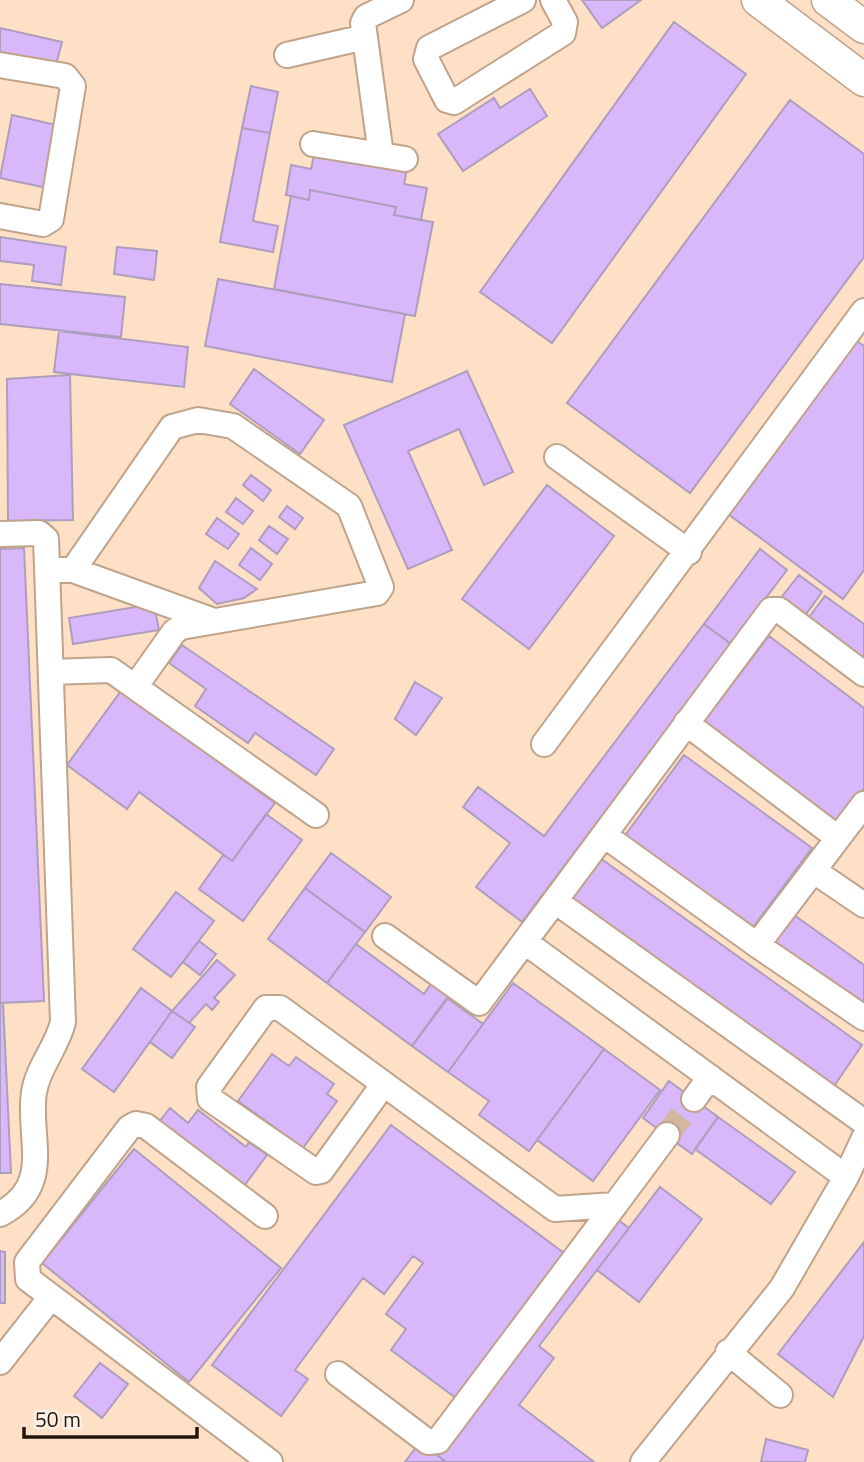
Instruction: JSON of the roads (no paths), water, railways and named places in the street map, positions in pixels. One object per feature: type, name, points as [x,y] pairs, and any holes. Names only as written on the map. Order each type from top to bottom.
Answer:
[{"type":"main road","points":[[758,0],[864,80]]},
{"type":"main road","points":[[828,0],[864,27]]},
{"type":"street","points":[[313,144],[393,157],[363,23],[366,17],[401,0]]},
{"type":"street","points":[[523,0],[429,48],[426,59],[447,100],[454,102],[563,33],[565,22],[552,0]]},
{"type":"street","points":[[287,55],[365,37]]},
{"type":"street","points":[[0,65],[65,76],[73,86],[51,219],[43,224],[0,216]]},
{"type":"street","points":[[544,744],[864,311]]},
{"type":"street","points":[[73,570],[172,427],[198,420],[233,426],[349,506],[381,587],[377,593],[177,629],[135,687]]},
{"type":"street","points":[[557,457],[688,552]]},
{"type":"street","points":[[0,534],[44,535],[63,1022],[59,1040],[38,1075],[33,1093],[36,1164],[34,1177],[27,1188],[0,1214]]},
{"type":"street","points":[[47,570],[73,570],[215,621]]},
{"type":"street","points":[[385,936],[479,1003],[686,723],[775,609],[864,674]]},
{"type":"street","points":[[51,672],[111,670],[316,815]]},
{"type":"street","points":[[686,723],[854,823],[757,945]]},
{"type":"street","points":[[604,835],[864,1018]]},
{"type":"street","points":[[814,871],[864,905]]},
{"type":"street","points":[[555,901],[864,1122]]},
{"type":"street","points":[[525,942],[846,1177]]},
{"type":"street","points":[[383,1085],[321,1171],[316,1172],[210,1099],[208,1093],[209,1087],[266,1008],[280,1008],[545,1204],[564,1210],[615,1205]]},
{"type":"street","points":[[694,1099],[710,1077]]},
{"type":"street","points":[[265,1216],[146,1126],[135,1124],[129,1128],[27,1262],[28,1279],[270,1462]]},
{"type":"street","points":[[338,1374],[428,1442],[438,1441],[667,1135]]},
{"type":"street","points":[[643,1462],[728,1352],[782,1288],[846,1177],[864,1138]]},
{"type":"street","points":[[0,1362],[51,1297]]},
{"type":"street","points":[[728,1352],[780,1395]]},
{"type":"tunnel","points":[[667,1135],[694,1099]]}]
